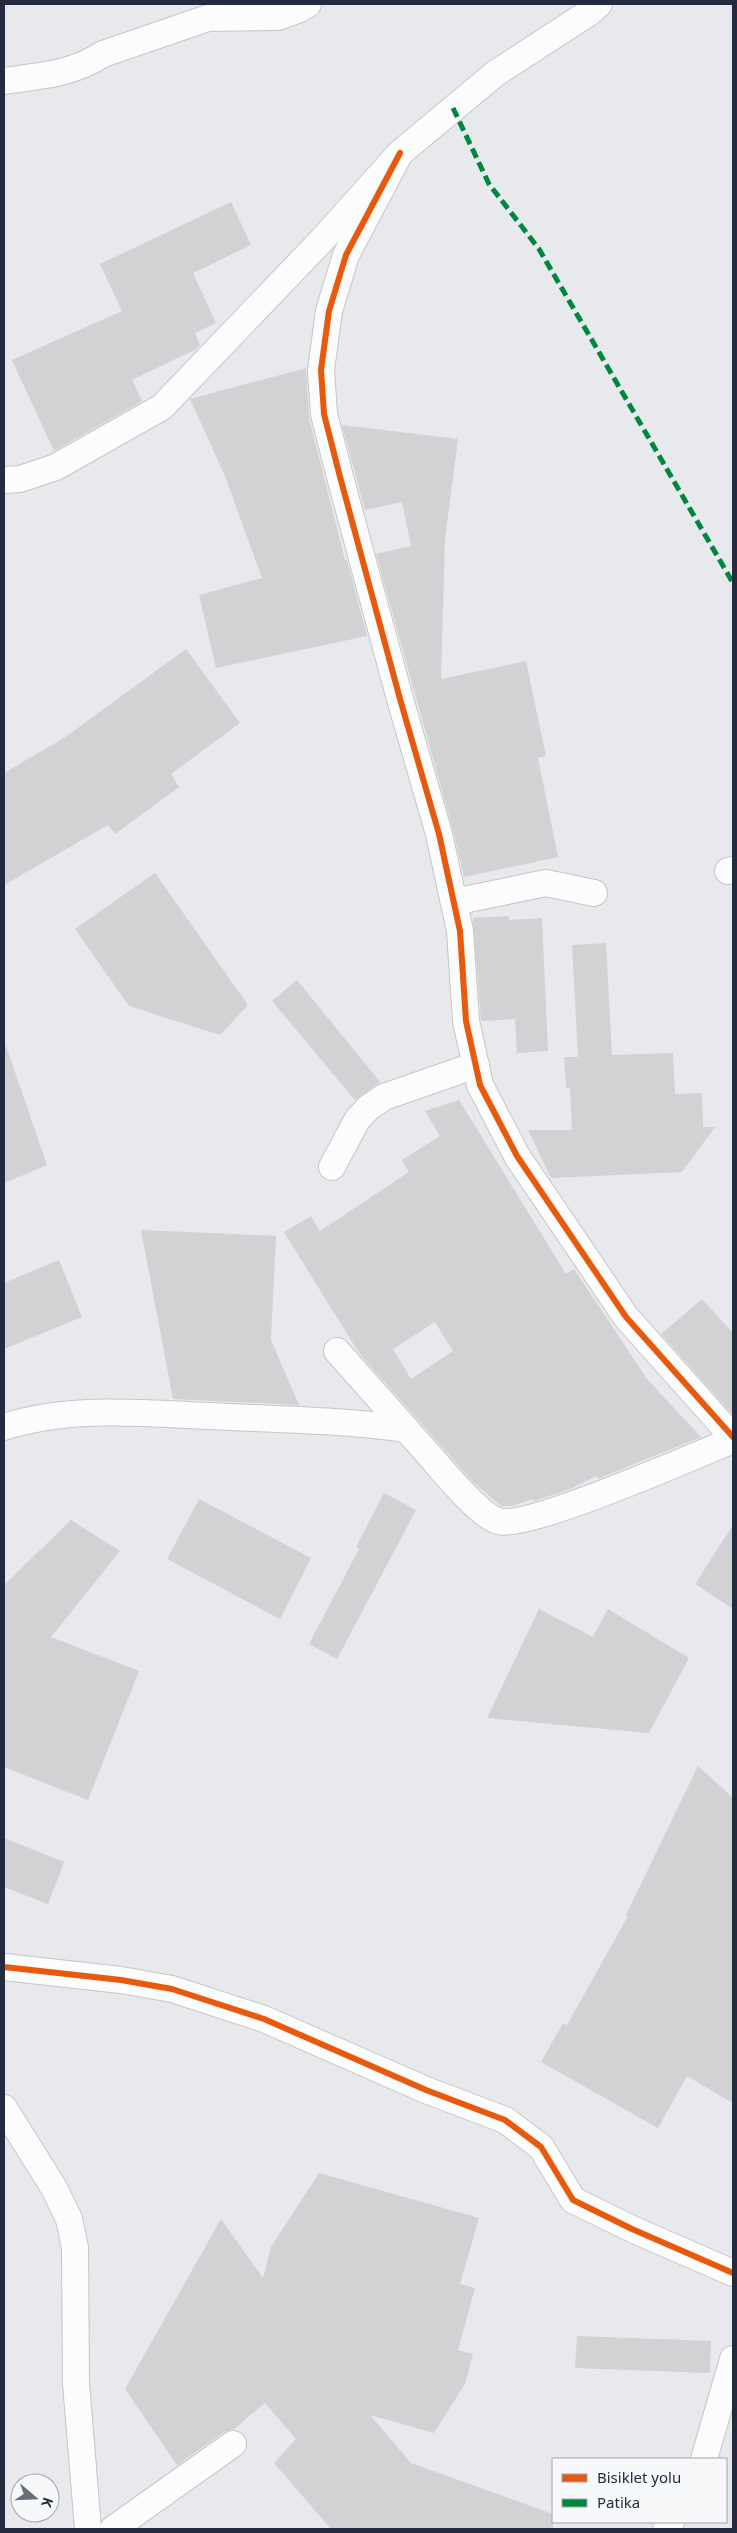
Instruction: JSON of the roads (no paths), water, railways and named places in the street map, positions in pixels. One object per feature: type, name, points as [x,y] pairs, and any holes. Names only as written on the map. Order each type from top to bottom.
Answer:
[{"type":"street","points":[[4,81],[64,72],[89,64],[104,54],[208,18],[278,17],[308,4]]},
{"type":"street","points":[[4,480],[20,479],[56,468],[162,407],[307,255],[400,153],[496,73],[590,12],[599,4]]},
{"type":"street","points":[[337,1351],[468,1499],[498,1521],[510,1522],[533,1517],[601,1493],[733,1439],[626,1317],[517,1156],[480,1085],[466,1021],[460,931],[439,834],[397,690],[324,414],[321,370],[329,311],[346,255],[400,153]]},
{"type":"street","points":[[307,255],[338,282]]},
{"type":"street","points":[[454,902],[546,884],[594,894]]},
{"type":"street","points":[[332,1167],[357,1120],[368,1108],[384,1097],[476,1065]]},
{"type":"street","points":[[4,1427],[27,1420],[95,1413],[349,1421],[406,1429]]},
{"type":"street","points":[[4,1967],[121,1980],[172,1989],[264,2019],[426,2090],[505,2120],[542,2147],[573,2200],[632,2229],[733,2273]]},
{"type":"street","points":[[4,2108],[54,2188],[69,2219],[75,2248],[76,2383],[88,2529]]},
{"type":"street","points":[[704,2458],[733,2358]]},
{"type":"street","points":[[113,2529],[233,2444]]}]
